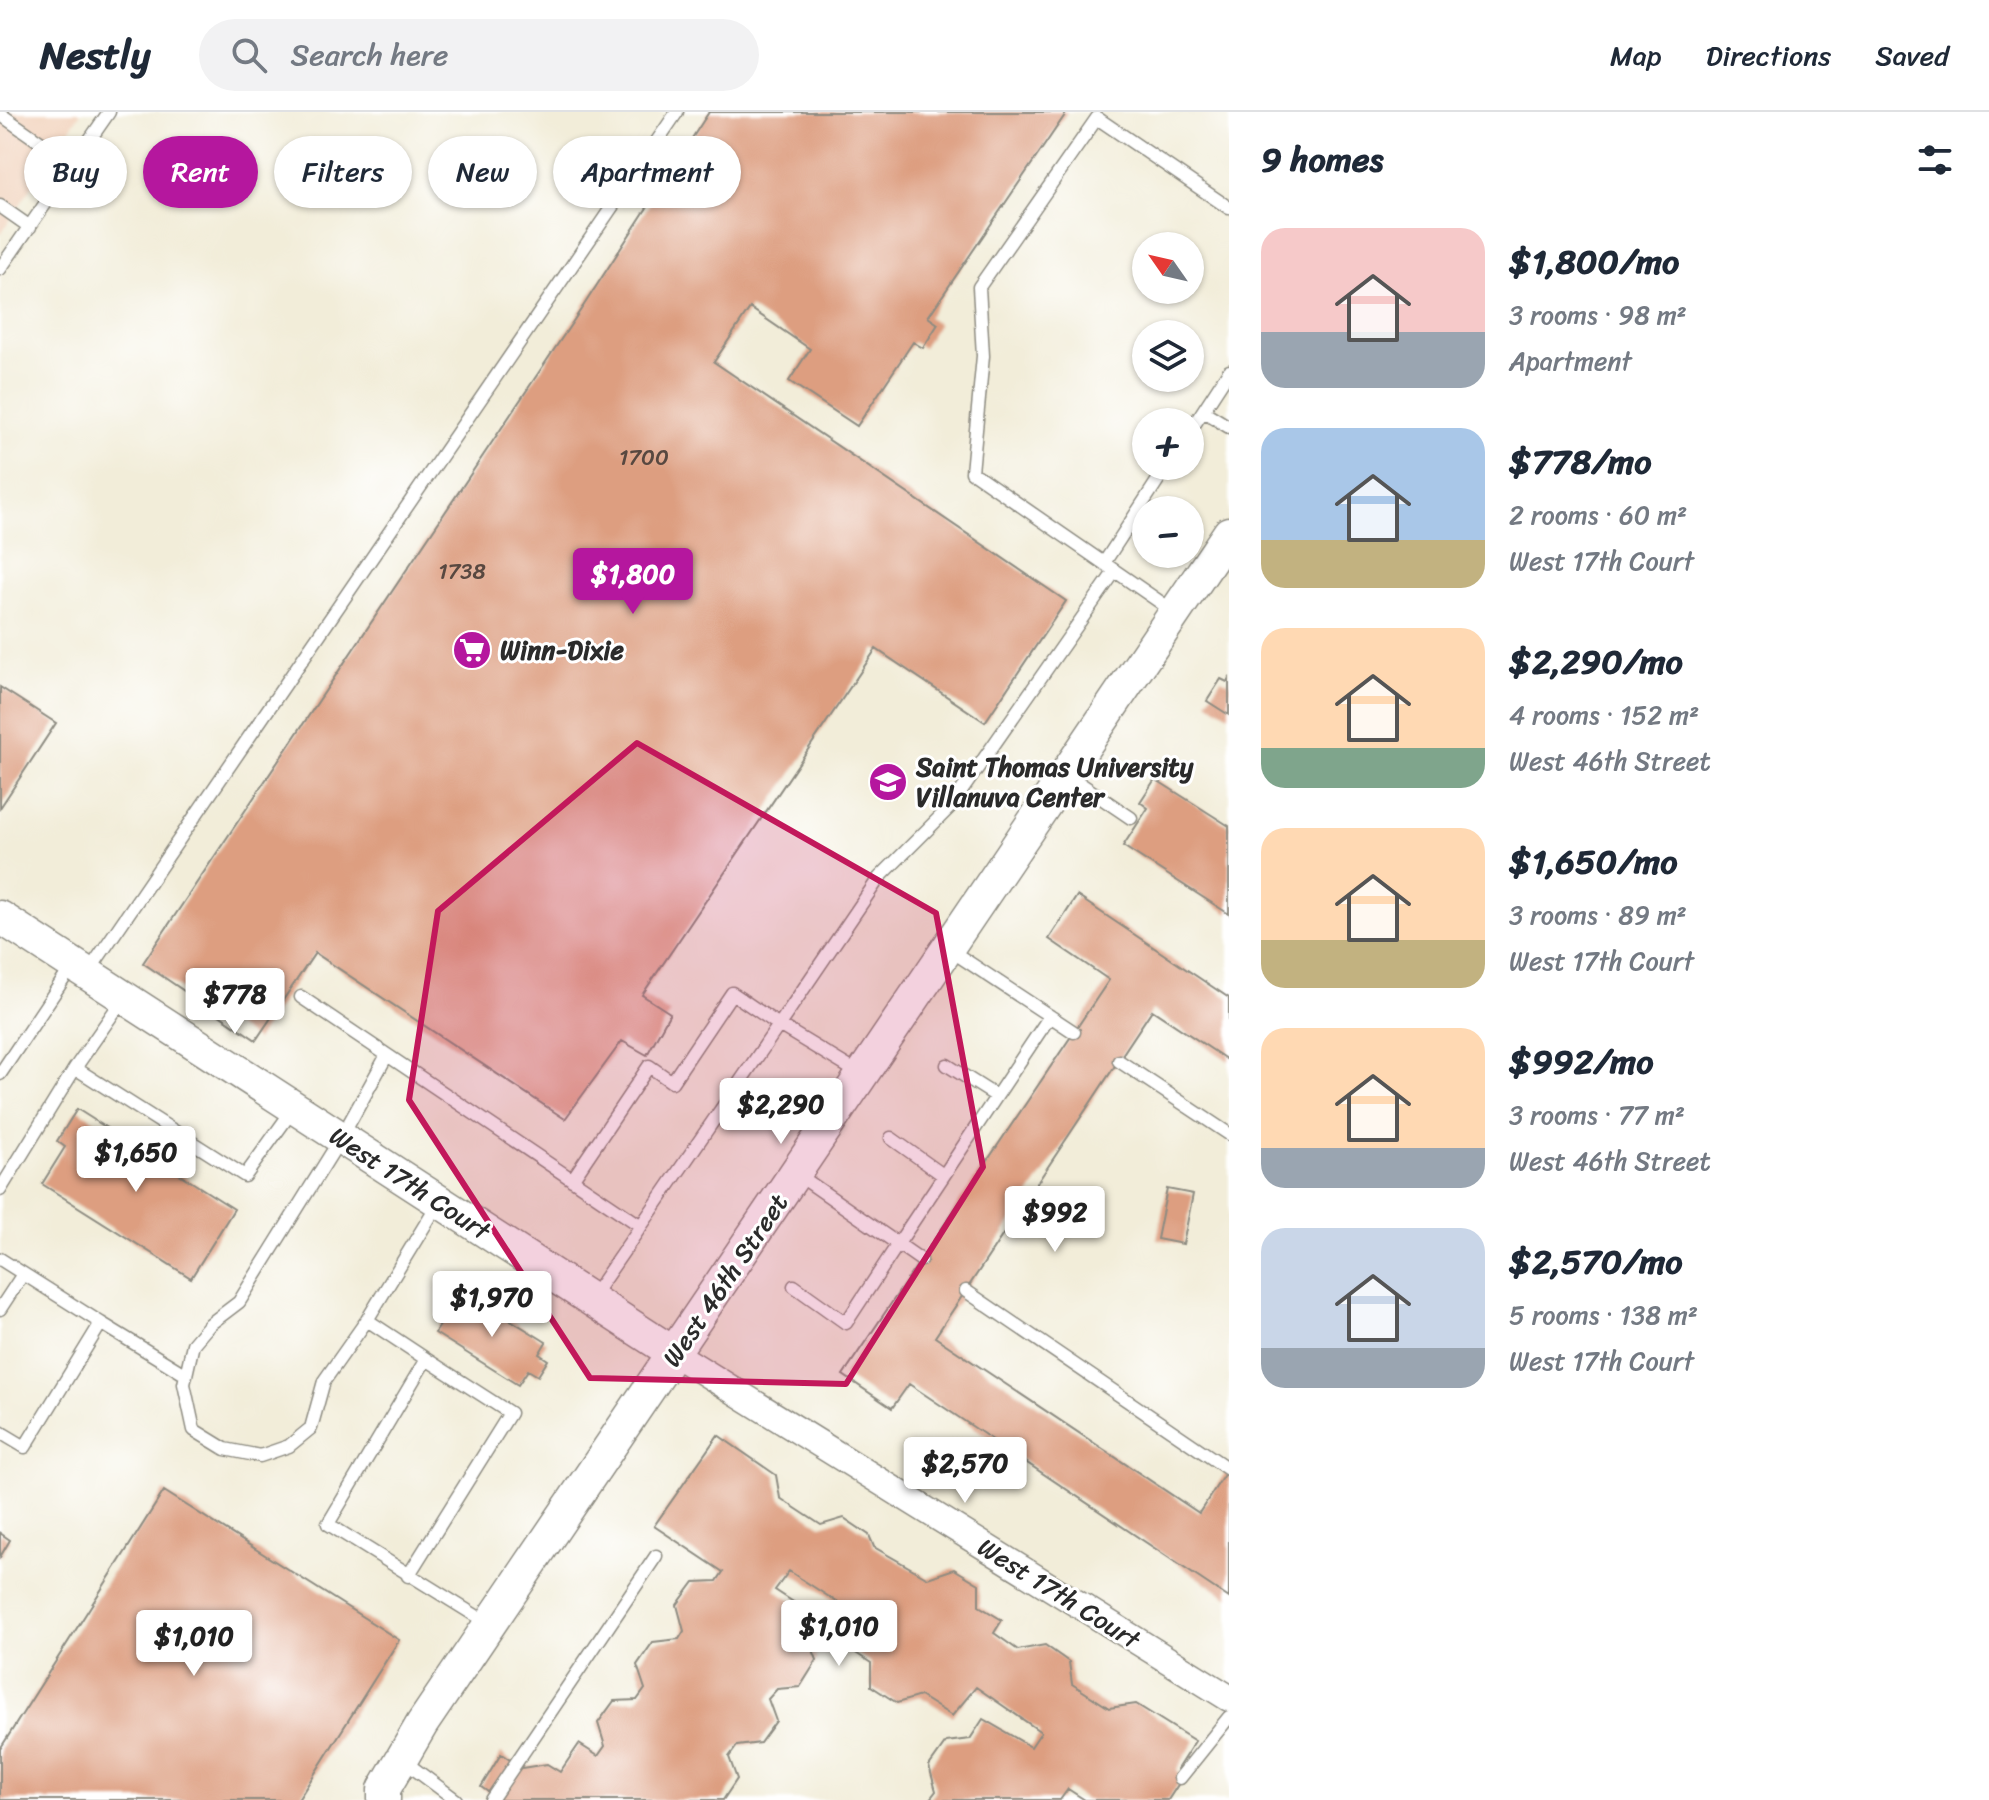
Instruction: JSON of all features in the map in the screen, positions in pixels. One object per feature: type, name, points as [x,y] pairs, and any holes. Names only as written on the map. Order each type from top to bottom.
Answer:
[{"type":"street","name":"West 46th Street","points":[[375,1796],[796,1174],[860,1074],[1227,540]]},
{"type":"street","name":"West 17th Court","points":[[0,917],[675,1354],[1229,1698]]},
{"type":"lane","points":[[93,136],[109,112]]},
{"type":"lane","points":[[0,1074],[80,969],[677,112]]},
{"type":"lane","points":[[0,114],[31,136]]},
{"type":"lane","points":[[1175,613],[972,472],[983,356],[979,287],[1097,118],[1229,208]]},
{"type":"lane","points":[[0,206],[30,227]]},
{"type":"lane","points":[[1,265],[43,208]]},
{"type":"lane","points":[[1204,409],[1229,371]]},
{"type":"lane","points":[[1204,412],[1229,427]]},
{"type":"lane","points":[[590,1299],[879,878],[951,806],[1109,567],[1159,480]]},
{"type":"lane","points":[[1066,774],[1131,818]]},
{"type":"lane","points":[[948,949],[1074,1032]]},
{"type":"lane","points":[[572,1180],[649,1066],[672,1082],[732,993],[860,1074]]},
{"type":"lane","points":[[301,997],[641,1226]]},
{"type":"lane","points":[[0,1190],[75,1068],[124,998]]},
{"type":"lane","points":[[794,1286],[846,1323],[1050,1016]]},
{"type":"lane","points":[[387,1055],[341,1138],[239,1302],[210,1324],[193,1344],[184,1384],[194,1430],[225,1449],[260,1456],[289,1446],[311,1428],[324,1381],[367,1320],[439,1202]]},
{"type":"lane","points":[[1119,1061],[1229,1134]]},
{"type":"lane","points":[[947,1065],[996,1096]]},
{"type":"lane","points":[[75,1068],[245,1176],[294,1108]]},
{"type":"lane","points":[[891,1138],[943,1175]]},
{"type":"lane","points":[[796,1174],[921,1260]]},
{"type":"lane","points":[[0,1259],[186,1375]]},
{"type":"lane","points":[[0,1309],[23,1274]]},
{"type":"lane","points":[[966,1291],[1228,1469]]},
{"type":"lane","points":[[367,1320],[510,1413],[408,1576]]},
{"type":"lane","points":[[0,1432],[25,1447],[101,1323]]},
{"type":"lane","points":[[426,1359],[328,1524],[490,1624]]},
{"type":"lane","points":[[491,1800],[656,1556]]},
{"type":"lane","points":[[1180,1778],[1229,1717]]},
{"type":"lane","points":[[400,1758],[456,1800]]},
{"type":"highlighted area","points":[[637,743],[936,913],[983,1167],[846,1384],[590,1378],[409,1100],[438,911]]},
{"type":"shaded area","points":[[0,112],[81,112],[65,136],[24,136],[24,199],[0,235]]},
{"type":"building","points":[[709,112],[1067,112],[928,317],[938,324],[923,348],[913,342],[857,426],[789,381],[810,349],[750,308],[714,362],[1066,601],[985,722],[876,649],[642,995],[670,1013],[647,1055],[622,1041],[565,1119],[315,953],[256,1040],[143,963],[647,208],[741,208],[741,136],[693,136]]},
{"type":"building","points":[[1221,679],[1227,682],[1229,679],[1229,715],[1207,701]]},
{"type":"building","points":[[0,687],[56,723],[0,808]]},
{"type":"building","points":[[1155,779],[1229,826],[1229,914],[1123,846],[1148,808],[1140,802]]},
{"type":"building","points":[[1077,896],[1229,998],[1229,1061],[1152,1010],[935,1337],[1199,1513],[1229,1467],[1229,1598],[909,1384],[892,1408],[843,1375],[1109,980],[1049,939]]},
{"type":"building","points":[[77,1109],[234,1209],[191,1278],[42,1184],[65,1147],[57,1141]]},
{"type":"building","points":[[1167,1189],[1193,1194],[1183,1244],[1157,1239]]},
{"type":"building","points":[[462,1290],[546,1342],[539,1354],[548,1360],[538,1376],[528,1370],[518,1385],[435,1333]]},
{"type":"building","points":[[718,1435],[776,1475],[780,1498],[821,1525],[844,1518],[869,1535],[874,1547],[928,1578],[954,1569],[979,1584],[979,1606],[1002,1620],[994,1633],[1018,1650],[1045,1645],[1069,1662],[1072,1684],[1109,1708],[1136,1704],[1195,1741],[1177,1769],[1181,1780],[1168,1800],[1085,1800],[1068,1789],[1060,1800],[929,1800],[936,1791],[929,1766],[946,1742],[970,1739],[983,1719],[1031,1747],[1041,1732],[976,1687],[952,1716],[920,1696],[897,1703],[871,1686],[871,1663],[836,1640],[854,1613],[789,1571],[775,1590],[821,1620],[809,1640],[817,1660],[800,1687],[777,1689],[768,1699],[776,1721],[760,1743],[737,1746],[729,1757],[737,1779],[723,1800],[500,1800],[481,1787],[501,1754],[522,1768],[547,1764],[560,1772],[579,1744],[598,1756],[605,1746],[598,1723],[614,1701],[637,1700],[645,1689],[637,1665],[653,1642],[679,1639],[684,1631],[677,1605],[694,1582],[717,1581],[723,1572],[654,1526]]},
{"type":"building","points":[[164,1491],[399,1640],[298,1800],[0,1800],[0,1749]]},
{"type":"building","points":[[0,1533],[10,1540],[0,1557]]},
{"type":"place","name":"Winn-Dixie","points":[[472,650]]},
{"type":"place","name":"Saint Thomas University Villanuva Center","points":[[888,782]]}]
